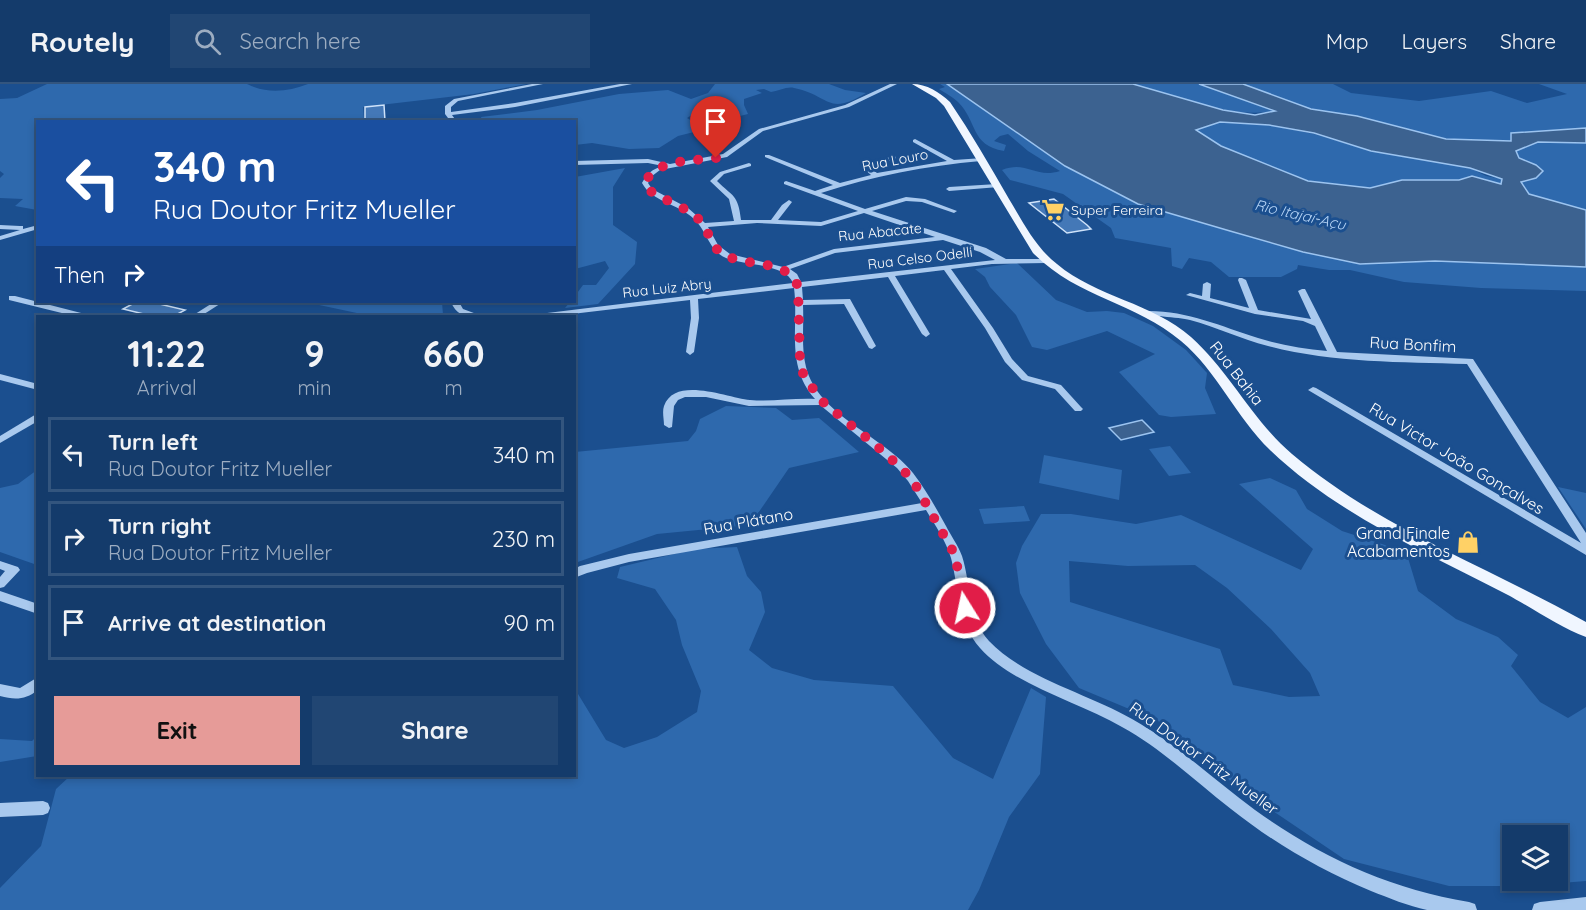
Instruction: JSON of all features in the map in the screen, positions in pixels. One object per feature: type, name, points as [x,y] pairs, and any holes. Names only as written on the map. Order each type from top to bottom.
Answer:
[{"type":"main road","name":"Rua Bahia","points":[[916,84],[945,101],[1028,239],[1046,261],[1084,287],[1144,313],[1185,338],[1211,366],[1261,433],[1288,459],[1409,538],[1539,602],[1586,630]]},
{"type":"street","points":[[452,120],[448,114],[448,106],[456,100],[540,84]]},
{"type":"street","points":[[590,84],[597,90]]},
{"type":"street","points":[[448,114],[515,105],[629,84]]},
{"type":"street","points":[[798,287],[795,278],[784,269],[754,264],[723,255],[708,238],[704,225],[692,214],[653,193],[646,186],[646,180],[650,175],[668,165],[725,156],[761,130],[847,106],[894,84]]},
{"type":"street","points":[[915,141],[952,161]]},
{"type":"street","points":[[767,156],[839,185]]},
{"type":"street","points":[[875,174],[864,166],[894,158]]},
{"type":"street","name":"Rua Louro","points":[[816,193],[875,174],[952,161],[981,159]]},
{"type":"street","points":[[576,163],[648,161],[668,165]]},
{"type":"street","points":[[738,222],[734,200],[713,181],[722,173],[749,165]]},
{"type":"street","points":[[786,183],[863,211],[885,223],[906,226],[946,238],[983,250],[1004,261]]},
{"type":"street","points":[[949,189],[997,186]]},
{"type":"street","points":[[704,225],[774,221],[821,224],[906,199],[915,199],[954,211]]},
{"type":"street","points":[[774,221],[789,202]]},
{"type":"street","points":[[0,227],[26,229]]},
{"type":"street","points":[[0,238],[36,227]]},
{"type":"street","name":"Rua Abacate","points":[[784,269],[834,250],[946,238]]},
{"type":"street","name":"Rua Celso Odelli","points":[[798,287],[1004,261],[1046,261]]},
{"type":"street","points":[[947,269],[1014,366],[1031,382],[1058,387],[1078,409]]},
{"type":"street","points":[[891,275],[926,334]]},
{"type":"street","points":[[1242,280],[1256,312]]},
{"type":"street","points":[[1206,298],[1207,284]]},
{"type":"street","name":"Rua Luiz Abry","points":[[548,315],[798,287]]},
{"type":"street","name":"Rua Doutor Fritz Mueller","points":[[798,287],[800,362],[804,377],[824,403],[902,467],[928,506],[955,555],[970,620],[984,644],[1001,659],[1135,727],[1253,817],[1332,865],[1388,890],[1424,902],[1469,910]]},
{"type":"street","points":[[1302,291],[1333,354]]},
{"type":"street","points":[[1190,295],[1256,312],[1305,319],[1318,324]]},
{"type":"street","points":[[12,297],[78,315]]},
{"type":"street","points":[[690,352],[695,318],[694,299]]},
{"type":"street","points":[[798,303],[847,301],[872,346]]},
{"type":"street","points":[[198,315],[217,303]]},
{"type":"street","points":[[455,303],[466,315]]},
{"type":"street","name":"Rua Bonfim","points":[[1144,313],[1155,312],[1191,317],[1268,344],[1333,354],[1470,361],[1586,542]]},
{"type":"street","points":[[0,376],[36,386]]},
{"type":"street","name":"Rua Victor João Gonçalves","points":[[1313,390],[1586,551]]},
{"type":"street","points":[[669,425],[669,406],[682,395],[711,394],[747,403],[801,400],[824,403]]},
{"type":"street","points":[[0,440],[36,417]]},
{"type":"street","name":"Rua Plátano","points":[[576,573],[629,558],[928,506]]},
{"type":"street","points":[[0,565],[14,570],[0,584]]},
{"type":"street","points":[[0,596],[36,608]]},
{"type":"street","points":[[0,690],[15,695],[23,693],[36,683]]},
{"type":"street","points":[[0,810],[43,808]]},
{"type":"street","points":[[1540,910],[1586,905]]},
{"type":"shaded area","points":[[47,84],[247,84],[269,91],[277,91],[308,84],[526,84],[474,94],[363,107],[364,120],[36,120],[36,210],[15,206],[23,199],[0,198],[0,178],[4,174],[0,171],[0,99],[17,98]]},
{"type":"shaded area","points":[[715,84],[829,84],[845,90],[866,93],[853,100],[836,104],[806,91],[792,88],[771,92],[764,89],[756,90],[762,93],[744,99],[748,114],[736,117],[706,106],[687,118],[706,129],[678,136],[659,148],[629,149],[592,143],[576,145],[576,120],[482,120],[481,117],[537,110],[619,94],[668,90],[691,99],[708,93]]},
{"type":"shaded area","points":[[940,84],[947,84],[1065,166],[1138,204],[1303,252],[1360,264],[1435,261],[1586,267],[1586,291],[1481,288],[1404,282],[1350,270],[1329,270],[1298,265],[1297,269],[1281,277],[1229,277],[1211,262],[1189,258],[1182,269],[1172,266],[1171,248],[1115,238],[1111,228],[1063,194],[1010,180],[1002,170],[1018,167],[1044,173],[1060,171],[1028,151],[1008,134],[994,141],[1006,145],[1004,151],[985,144],[956,100],[939,89],[945,87]]},
{"type":"shaded area","points":[[1133,84],[1199,84],[1276,111],[1258,113],[1222,109]]},
{"type":"shaded area","points":[[1243,84],[1333,84],[1351,93],[1419,101],[1491,91],[1527,103],[1567,94],[1539,84],[1586,84],[1586,128],[1511,133],[1512,141],[1446,139],[1357,116],[1311,109]]},
{"type":"shaded area","points":[[1220,122],[1269,125],[1314,134],[1371,151],[1470,168],[1486,176],[1502,179],[1501,184],[1472,176],[1459,180],[1402,180],[1370,188],[1308,181],[1221,146],[1195,129]]},
{"type":"shaded area","points":[[1538,142],[1586,143],[1586,210],[1529,194],[1520,182],[1536,178],[1536,165],[1519,158],[1516,151]]},
{"type":"shaded area","points":[[625,168],[613,187],[613,225],[637,242],[635,264],[598,304],[565,308],[569,303],[576,303],[576,295],[583,285],[596,285],[609,268],[605,261],[576,269],[576,177]]},
{"type":"shaded area","points":[[1017,263],[1056,300],[1087,312],[1124,313],[1153,326],[1186,350],[1207,373],[1205,388],[1216,414],[1171,417],[1159,415],[1119,372],[1155,354],[1107,331],[1047,350],[1032,347],[1016,315],[990,287],[985,277],[975,269]]},
{"type":"shaded area","points":[[310,303],[442,303],[443,315],[366,315]]},
{"type":"shaded area","points":[[726,406],[776,408],[792,420],[819,418],[859,452],[789,468],[750,525],[657,534],[576,563],[576,452],[688,441],[696,431],[700,419]]},
{"type":"shaded area","points":[[1170,446],[1191,473],[1169,476],[1149,449]]},
{"type":"shaded area","points":[[1044,455],[1122,470],[1119,500],[1039,483]]},
{"type":"shaded area","points":[[36,471],[36,565],[0,552],[0,488],[18,484]]},
{"type":"shaded area","points":[[1270,478],[1296,490],[1307,509],[1342,531],[1385,545],[1408,558],[1418,591],[1456,619],[1498,637],[1518,655],[1511,666],[1540,702],[1568,718],[1586,707],[1586,881],[1568,882],[1568,825],[1502,825],[1502,886],[1449,886],[1344,859],[1236,786],[1165,724],[1079,688],[1046,644],[1020,593],[1016,563],[1022,546],[1041,514],[1071,514],[1136,524],[1181,515],[1301,570],[1313,549],[1239,484]],"holes":[[[1069,561],[1128,566],[1195,565],[1227,588],[1271,629],[1310,673],[1320,696],[1289,697],[1233,685],[1220,649],[1070,602]]]},
{"type":"shaded area","points":[[1558,487],[1586,493],[1586,529]]},
{"type":"shaded area","points":[[1024,506],[1030,521],[984,524],[979,509]]},
{"type":"shaded area","points":[[737,547],[747,576],[761,592],[765,612],[749,650],[772,668],[814,680],[893,686],[953,758],[993,779],[1031,688],[1046,697],[1040,774],[1009,817],[979,890],[968,910],[0,910],[0,888],[41,846],[56,789],[69,777],[576,777],[576,691],[606,740],[624,748],[657,737],[697,712],[701,691],[682,645],[676,620],[655,589],[617,578],[620,567],[695,549]]},
{"type":"shaded area","points":[[36,737],[36,756],[0,762],[0,739],[32,741]]},
{"type":"water","name":"Rio Itajaí-Açu","points":[[947,84],[1133,84],[1223,110],[1255,115],[1275,111],[1199,84],[1243,84],[1311,109],[1357,116],[1446,139],[1511,141],[1511,133],[1586,128],[1586,143],[1538,142],[1516,151],[1519,158],[1536,165],[1543,171],[1536,178],[1521,182],[1529,194],[1586,210],[1586,267],[1435,261],[1360,264],[1303,252],[1138,204],[1065,166]],"holes":[[[1220,122],[1269,125],[1314,133],[1371,151],[1470,168],[1502,179],[1501,184],[1472,176],[1459,180],[1402,180],[1370,188],[1308,181],[1221,146],[1196,130]]]},
{"type":"water","points":[[1142,420],[1154,432],[1121,440],[1109,428]]},
{"type":"building","points":[[384,105],[385,120],[365,119],[365,107]]},
{"type":"building","name":"Super Ferreira","points":[[1054,199],[1091,229],[1067,233],[1029,203]]},
{"type":"building","points":[[134,303],[155,303],[185,310],[176,315],[148,315],[123,309]]},
{"type":"place","name":"Super Ferreira","points":[[1053,210]]},
{"type":"place","name":"Grand Finale Acabamentos","points":[[1468,542]]},
{"type":"route","points":[[716,158],[668,165],[650,175],[645,183],[653,193],[692,214],[704,225],[708,238],[723,255],[754,264],[784,269],[795,278],[799,298],[800,362],[804,377],[824,403],[902,467],[912,479],[955,555],[965,608]]}]
